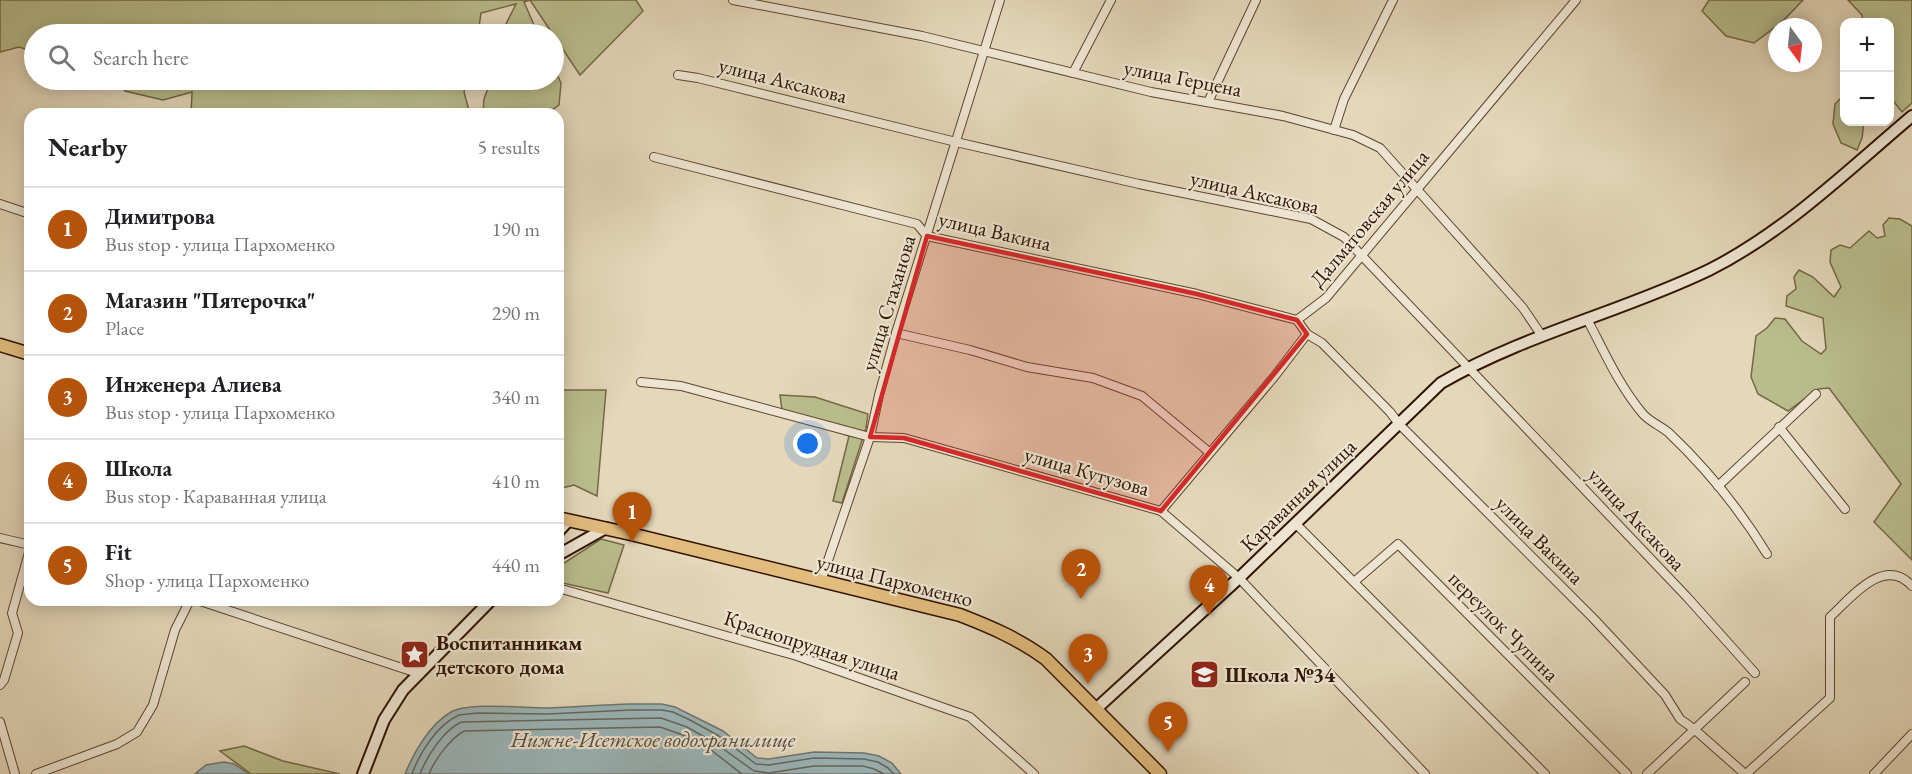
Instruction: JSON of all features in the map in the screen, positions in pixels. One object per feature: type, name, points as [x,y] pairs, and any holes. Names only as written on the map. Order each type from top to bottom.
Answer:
[{"type":"main road","points":[[0,345],[24,352]]},
{"type":"main road","name":"улица Пархоменко","points":[[564,519],[960,615],[1004,632],[1026,644],[1046,659],[1160,774]]},
{"type":"street","name":"улица Герцена","points":[[733,0],[910,34],[1151,92],[1283,116],[1353,135],[1380,148],[1523,308],[1542,336]]},
{"type":"street","name":"улица Стаханова","points":[[821,581],[870,437],[896,333],[1000,0]]},
{"type":"street","points":[[1073,73],[1111,0]]},
{"type":"street","points":[[1208,102],[1256,0]]},
{"type":"street","points":[[1334,130],[1344,99],[1393,0]]},
{"type":"street","name":"Далматовская улица","points":[[1297,320],[1326,298],[1576,0]]},
{"type":"street","name":"улица Аксакова","points":[[678,75],[1139,184],[1311,219],[1344,237],[1679,589],[1755,673]]},
{"type":"street","name":"Караванная улица","points":[[1097,708],[1239,578],[1441,383],[1468,367],[1699,274],[1750,247],[1782,225],[1912,116]]},
{"type":"street","name":"улица Вакина","points":[[654,158],[917,224],[927,236],[1197,294],[1297,320]]},
{"type":"street","points":[[0,204],[24,212]]},
{"type":"street","points":[[1587,319],[1615,374],[1644,416],[1667,432],[1718,486],[1746,520],[1767,554]]},
{"type":"street","points":[[1161,511],[1274,377],[1307,334],[1297,320]]},
{"type":"street","points":[[896,333],[970,350],[1027,367],[1093,378],[1142,396],[1209,452]]},
{"type":"street","name":"улица Вакина","points":[[1307,334],[1322,343],[1399,424],[1593,618],[1665,694],[1680,719],[1745,774]]},
{"type":"street","name":"улица Кутузова","points":[[641,382],[681,386],[870,437],[904,438],[1161,511],[1239,578],[1425,774]]},
{"type":"street","points":[[1718,486],[1816,394]]},
{"type":"street","points":[[1779,427],[1845,509]]},
{"type":"street","points":[[1296,524],[1545,774]]},
{"type":"street","points":[[564,552],[606,528]]},
{"type":"street","points":[[0,538],[24,545]]},
{"type":"street","name":"переулок Чупина","points":[[1354,582],[1398,544],[1627,774]]},
{"type":"street","points":[[0,685],[4,680],[18,633],[12,613],[24,569]]},
{"type":"street","points":[[1745,774],[1830,698],[1830,617],[1870,581],[1888,574],[1905,578],[1912,586]]},
{"type":"street","name":"Краснопрудная улица","points":[[564,590],[797,656],[970,717],[1034,774]]},
{"type":"street","points":[[36,774],[117,744],[137,732],[153,705],[175,630],[187,606]]},
{"type":"street","points":[[215,606],[420,674]]},
{"type":"street","points":[[363,774],[384,720],[403,690],[485,606]]},
{"type":"street","points":[[1647,774],[1745,682]]},
{"type":"street","points":[[0,722],[15,774]]},
{"type":"street","points":[[1874,774],[1912,734]]},
{"type":"highlighted area","points":[[927,236],[1197,294],[1297,320],[1307,334],[1161,511],[904,438],[870,437]]},
{"type":"green space","points":[[0,0],[530,0],[524,2],[534,24],[506,24],[516,4],[481,13],[479,24],[24,24],[24,49],[19,47],[0,52]]},
{"type":"green space","points":[[530,0],[636,0],[643,11],[580,75],[564,51],[564,24],[546,24]]},
{"type":"green space","points":[[1709,0],[1803,0],[1786,18],[1768,18],[1768,32],[1754,43],[1726,36],[1702,11]]},
{"type":"green space","points":[[1848,0],[1912,0],[1912,103],[1902,112],[1894,102],[1894,18],[1862,18]]},
{"type":"green space","points":[[465,90],[468,108],[191,108],[192,92],[163,100],[125,91]]},
{"type":"green space","points":[[487,90],[560,90],[559,105],[555,108],[483,108]]},
{"type":"green space","points":[[1840,99],[1840,126],[1864,126],[1857,150],[1841,143],[1833,124],[1835,104]]},
{"type":"green space","points":[[1889,218],[1900,219],[1912,226],[1912,560],[1874,522],[1901,484],[1829,388],[1818,389],[1788,411],[1758,394],[1751,377],[1756,336],[1775,318],[1785,319],[1802,341],[1821,354],[1826,349],[1823,318],[1786,306],[1787,296],[1796,289],[1794,277],[1799,270],[1813,277],[1834,297],[1841,287],[1830,262],[1831,250],[1840,245],[1850,248],[1869,231],[1877,238],[1885,236],[1883,225]]},
{"type":"green space","points":[[564,390],[606,390],[597,496],[574,485],[564,488]]},
{"type":"green space","points":[[780,395],[815,397],[868,414],[866,428],[842,503],[833,501],[849,436],[782,410]]},
{"type":"green space","points":[[601,539],[624,545],[608,593],[564,583],[564,563]]},
{"type":"green space","points":[[244,746],[283,761],[340,774],[251,774],[220,751]]},
{"type":"water","name":"Нижне-Исетское водохранилище","points":[[662,704],[675,707],[723,731],[757,758],[769,759],[814,752],[864,753],[879,756],[892,763],[901,774],[405,774],[418,748],[430,731],[443,717],[460,709],[483,706],[547,708]]},
{"type":"water","points":[[224,762],[234,764],[249,774],[195,774],[206,765]]},
{"type":"place","name":"Димитрова","points":[[632,542]]},
{"type":"place","name":"Магазин \"Пятерочка\"","points":[[1081,599]]},
{"type":"place","name":"Школа","points":[[1209,615]]},
{"type":"place","name":"Воспитанникам детского дома","points":[[415,654]]},
{"type":"place","name":"Школа №34","points":[[1204,674]]},
{"type":"place","name":"Инженера Алиева","points":[[1088,684]]},
{"type":"place","name":"Fit","points":[[1168,752]]}]
